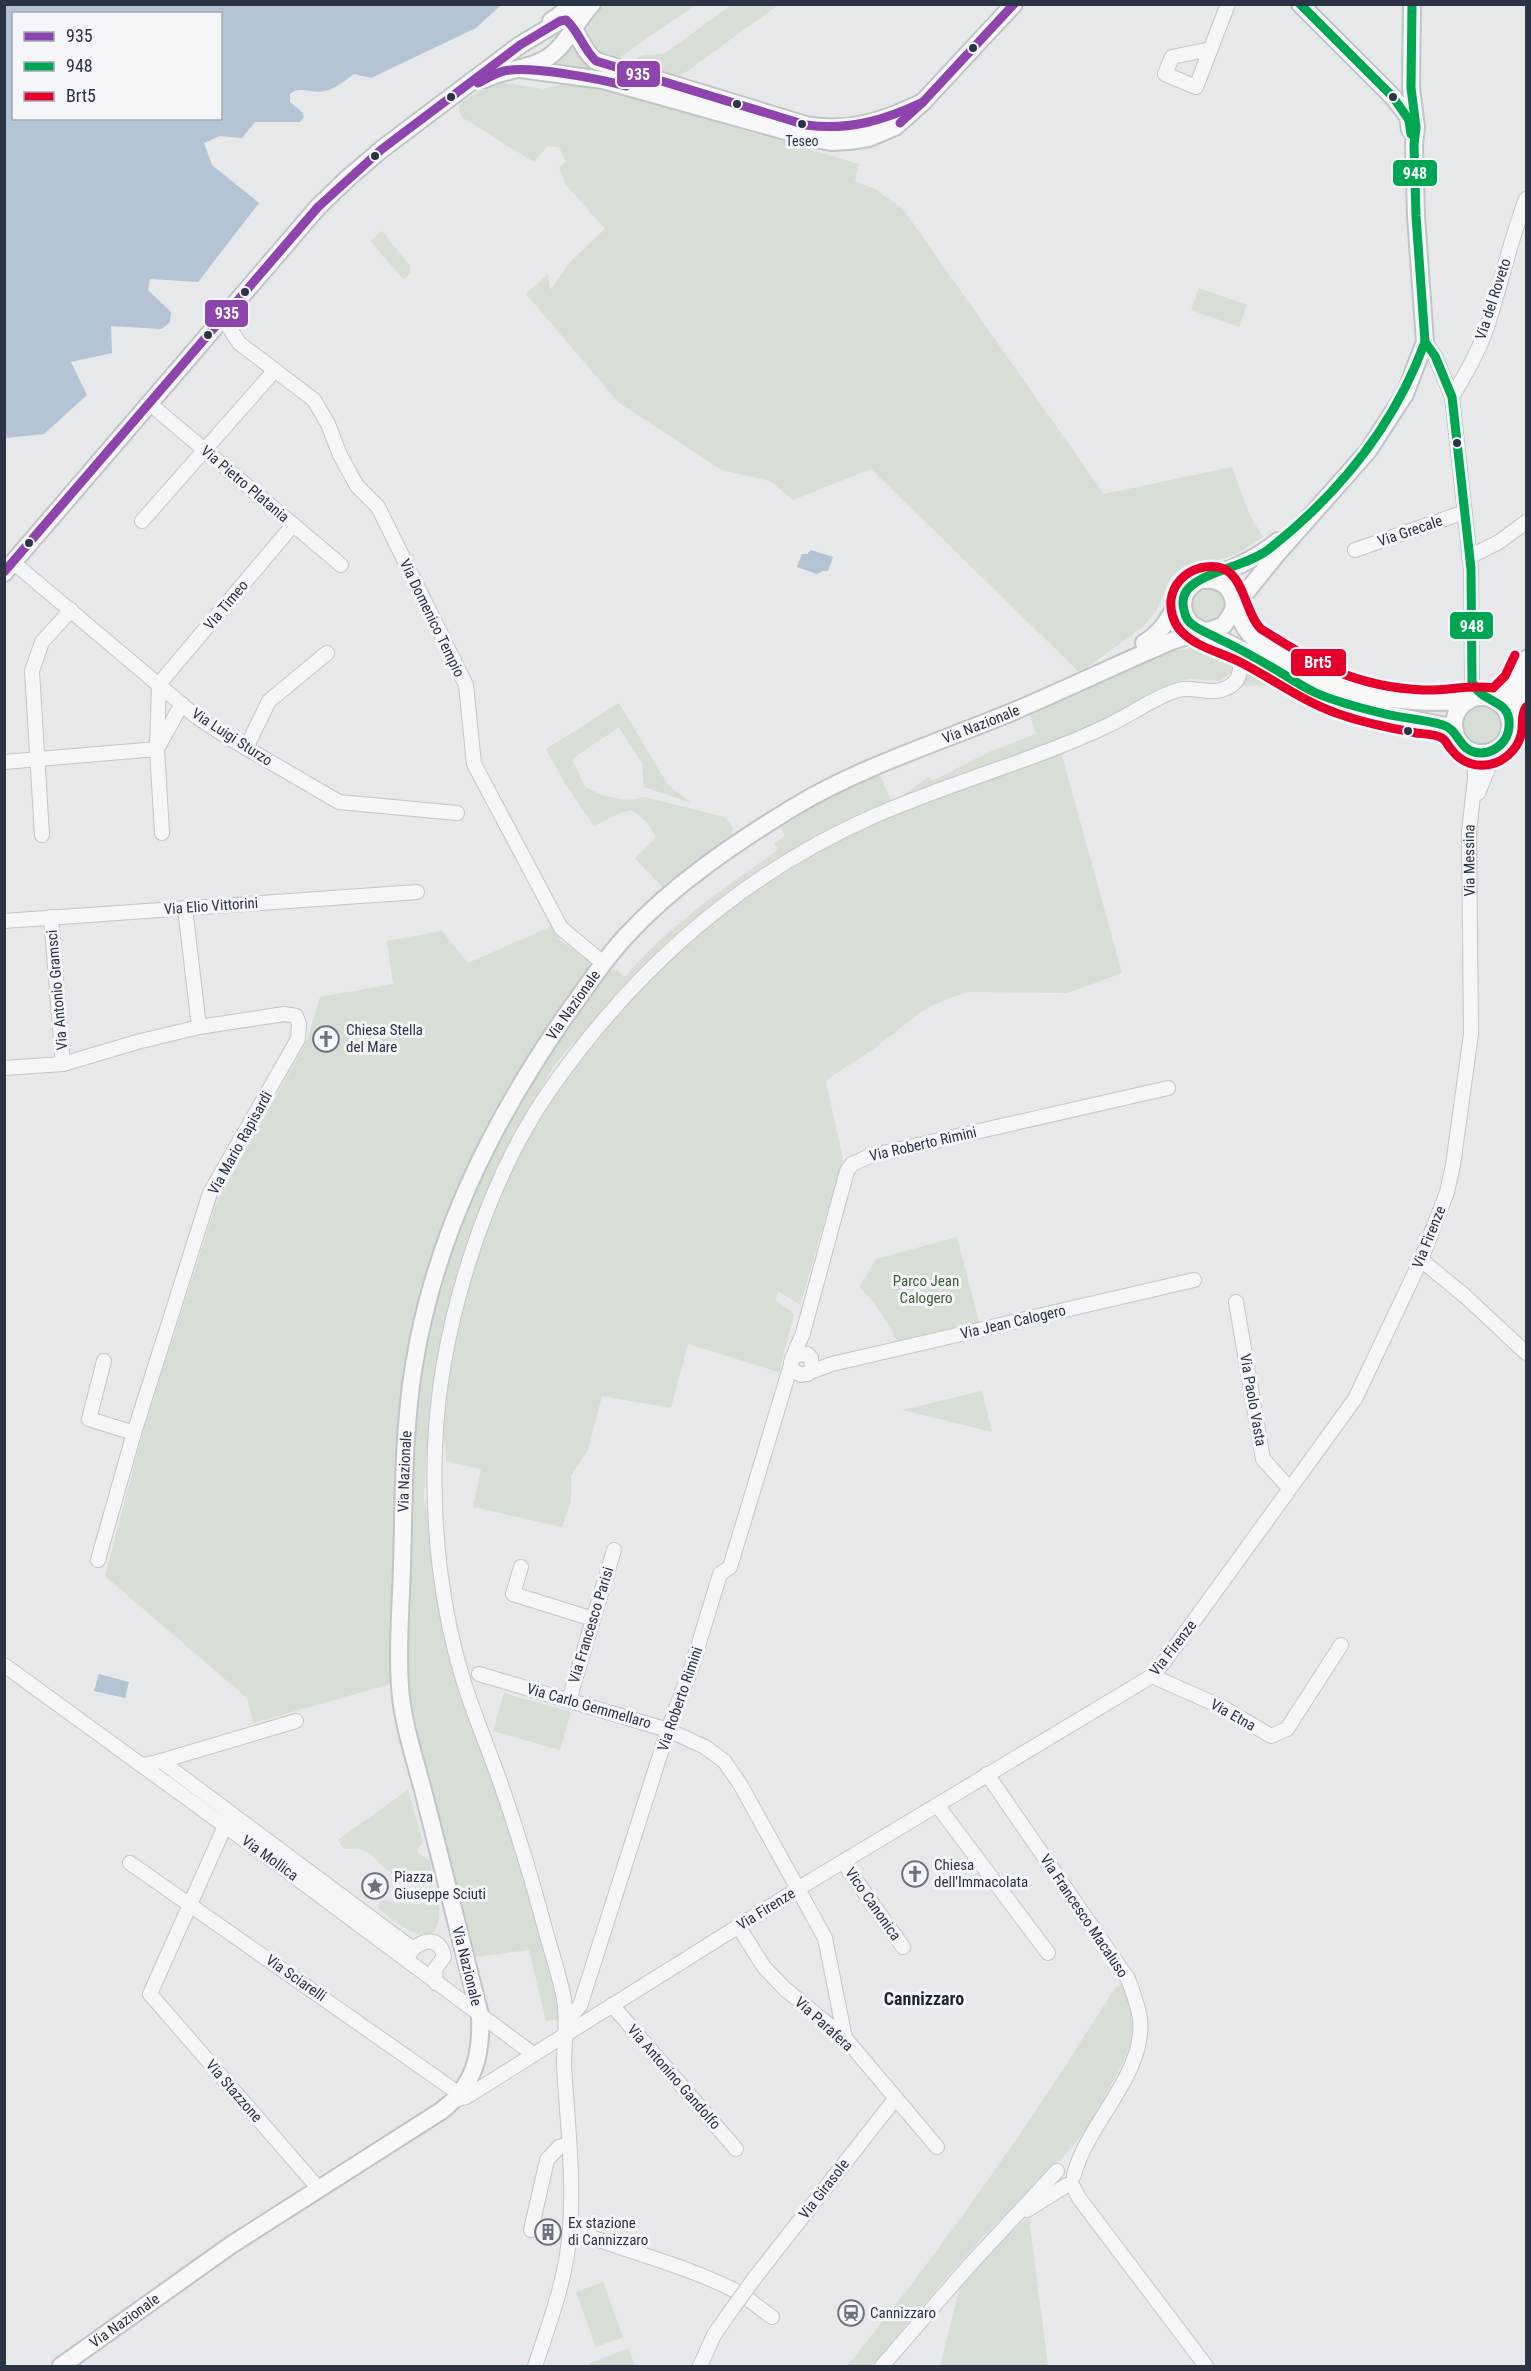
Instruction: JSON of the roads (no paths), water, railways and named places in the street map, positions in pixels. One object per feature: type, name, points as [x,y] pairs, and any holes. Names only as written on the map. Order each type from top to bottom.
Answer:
[{"type":"main road","points":[[448,101],[487,78],[503,71],[520,69],[603,80],[777,130],[831,142],[869,138],[895,127],[923,102],[1014,4]]},
{"type":"main road","points":[[1087,680],[1164,644],[1187,639],[1224,625],[1234,606],[1277,554],[1368,451],[1405,394],[1425,342],[1414,145],[1409,120],[1393,97],[1300,4]]},
{"type":"main road","points":[[1412,4],[1412,88],[1416,127],[1414,145]]},
{"type":"main road","points":[[581,13],[584,36],[591,57],[603,64],[781,118],[822,128],[848,128],[876,122],[923,102]]},
{"type":"main road","points":[[9,568],[318,207],[382,149],[537,34],[581,13]]},
{"type":"main road","points":[[520,69],[549,57],[570,36],[581,13]]},
{"type":"main road","points":[[520,69],[517,53],[537,34]]},
{"type":"main road","points":[[1393,97],[1406,100],[1412,88]]},
{"type":"main road","points":[[1087,680],[1155,636],[1196,582],[1241,566],[1261,555],[1322,504]]},
{"type":"main road","points":[[1269,647],[1250,623],[1247,604],[1277,554]]},
{"type":"main road","points":[[1144,643],[1168,614],[1177,587],[1184,579],[1201,570],[1241,566]]},
{"type":"main road","points":[[1203,580],[1218,581],[1230,590],[1240,621],[1250,636],[1258,642],[1317,677],[1371,695],[1403,701],[1468,701],[1504,696],[1518,680],[1527,659]]},
{"type":"main road","points":[[1185,594],[1183,607],[1187,620],[1317,693],[1347,704],[1446,726],[1455,731]]},
{"type":"main road","name":"Via Nazionale","points":[[61,2367],[231,2245],[407,2134],[458,2098],[469,2080],[478,2054],[481,2034],[480,2015],[399,1687],[404,1474],[408,1416],[414,1365],[425,1310],[447,1234],[466,1188],[498,1125],[541,1051],[603,963],[626,935],[663,901],[747,837],[797,806],[874,768],[1087,680]]},
{"type":"main road","points":[[1509,718],[1511,710],[1527,687]]},
{"type":"main road","points":[[1468,701],[1456,716],[1455,731],[1466,748],[1484,753],[1496,749],[1507,737],[1510,727],[1504,708],[1490,699]]},
{"type":"street","points":[[1211,49],[1172,57],[1165,74],[1196,87],[1211,49],[1228,4]]},
{"type":"street","name":"Via del Roveto","points":[[1452,397],[1486,329],[1514,232],[1527,199]]},
{"type":"street","points":[[142,521],[275,370],[217,324]]},
{"type":"street","points":[[1425,342],[1435,356],[1452,397],[1472,599],[1472,682],[1478,693],[1490,699]]},
{"type":"street","name":"Via Domenico Tempio","points":[[275,370],[314,400],[357,486],[378,507],[466,685],[474,764],[561,928],[603,963]]},
{"type":"street","name":"Via Pietro Platania","points":[[150,404],[341,565]]},
{"type":"street","name":"Via Grecale","points":[[1355,550],[1465,512]]},
{"type":"street","points":[[1469,557],[1499,542],[1527,522]]},
{"type":"street","name":"Via Timeo","points":[[159,684],[293,525]]},
{"type":"street","name":"Via Luigi Sturzo","points":[[9,568],[71,610],[198,718],[339,802],[457,813]]},
{"type":"street","points":[[42,835],[32,671],[42,642],[71,610]]},
{"type":"street","points":[[535,2367],[563,2276],[570,2229],[564,1996],[540,1907],[501,1783],[464,1682],[446,1609],[436,1522],[435,1448],[444,1370],[462,1289],[496,1187],[545,1097],[580,1046],[645,973],[698,924],[740,892],[811,847],[876,815],[1076,740],[1178,690],[1197,688],[1222,690],[1234,682],[1241,671],[1240,657],[1234,646]]},
{"type":"street","points":[[246,748],[269,701],[327,653]]},
{"type":"street","points":[[159,684],[157,749],[162,833]]},
{"type":"street","points":[[157,749],[182,704]]},
{"type":"street","points":[[1466,748],[1475,767],[1476,778],[1471,808]]},
{"type":"street","points":[[4,762],[157,749]]},
{"type":"street","points":[[1471,808],[1496,749]]},
{"type":"street","name":"Via Messina","points":[[1471,808],[1471,950]]},
{"type":"street","name":"Via Elio Vittorini","points":[[4,921],[417,892]]},
{"type":"street","points":[[185,908],[199,1027]]},
{"type":"street","name":"Via Antonio Gramsci","points":[[51,917],[63,1064]]},
{"type":"street","name":"Via Firenze","points":[[458,2098],[466,2097],[533,2054],[566,2027],[584,2022],[987,1774],[1152,1676],[1355,1399],[1420,1260],[1447,1192],[1453,1165],[1472,1034],[1471,950]]},
{"type":"street","name":"Via Mario Rapisardi","points":[[4,1068],[63,1064],[137,1042],[199,1027],[284,1014],[296,1016],[299,1024],[298,1039],[210,1193],[134,1433],[98,1560]]},
{"type":"street","name":"Via Roberto Rimini","points":[[580,2006],[720,1574],[730,1567],[791,1362],[802,1334],[847,1171],[852,1164],[870,1156],[1168,1088]]},
{"type":"street","points":[[1420,1260],[1465,1296],[1527,1353]]},
{"type":"street","name":"Via Jean Calogero","points":[[805,1374],[832,1364],[1194,1280]]},
{"type":"street","name":"Via Paolo Vasta","points":[[1236,1302],[1263,1460],[1289,1488]]},
{"type":"street","points":[[783,1395],[790,1385],[812,1369],[809,1356],[803,1347],[802,1334]]},
{"type":"street","points":[[805,1374],[792,1370],[791,1362],[801,1353],[832,1364]]},
{"type":"street","points":[[104,1360],[88,1419],[134,1433]]},
{"type":"street","name":"Via Francesco Parisi","points":[[568,1700],[614,1550]]},
{"type":"street","points":[[521,1567],[513,1594],[593,1619]]},
{"type":"street","name":"Via Etna","points":[[1152,1676],[1224,1708],[1271,1736],[1287,1729],[1341,1645]]},
{"type":"street","name":"Via Mollica","points":[[4,1665],[225,1826],[410,1954],[436,1983],[533,2054]]},
{"type":"street","name":"Via Carlo Gemmellaro","points":[[479,1674],[669,1730],[705,1747],[724,1761],[740,1784],[825,1938],[845,2038]]},
{"type":"street","points":[[143,1765],[296,1721]]},
{"type":"street","points":[[161,1761],[296,1862],[410,1954],[421,1942],[429,1941],[436,1944],[442,1949],[444,1957],[435,1970],[436,1983]]},
{"type":"street","name":"Via Francesco Macaluso","points":[[987,1774],[1128,1979],[1138,2004],[1140,2022],[1138,2048],[1131,2067],[1093,2132]]},
{"type":"street","points":[[937,1805],[1048,1953]]},
{"type":"street","points":[[189,1903],[225,1826]]},
{"type":"street","name":"Vico Canonica","points":[[843,1862],[903,1947]]},
{"type":"street","name":"Via Sciarelli","points":[[130,1863],[189,1903],[458,2098]]},
{"type":"street","name":"Via Stazzone","points":[[189,1903],[150,1994],[319,2189]]},
{"type":"street","name":"Via Parafera","points":[[738,1926],[764,1967],[784,1989],[845,2038],[937,2147]]},
{"type":"street","name":"Via Antonino Gandolfo","points":[[612,2005],[736,2149]]},
{"type":"street","points":[[566,2027],[580,2006]]},
{"type":"street","points":[[580,2006],[584,2022]]},
{"type":"street","points":[[469,2080],[474,2083],[487,2083]]},
{"type":"street","name":"Via Girasole","points":[[700,2367],[714,2335],[728,2314],[895,2098]]},
{"type":"street","points":[[882,2367],[902,2341],[1006,2225],[1093,2132]]},
{"type":"street","points":[[1006,2225],[1071,2181],[1093,2132]]},
{"type":"street","points":[[531,2230],[547,2160],[559,2147],[569,2144]]},
{"type":"street","points":[[1059,2169],[1057,2182],[1071,2181]]},
{"type":"street","points":[[1071,2181],[1079,2198],[1206,2367]]},
{"type":"street","points":[[570,2229],[735,2291],[771,2317]]},
{"type":"water","points":[[5,4],[501,4],[476,28],[371,78],[354,74],[325,91],[293,91],[290,94],[290,102],[302,112],[304,117],[300,122],[255,122],[242,138],[220,136],[204,143],[212,165],[259,203],[198,282],[150,279],[148,290],[171,312],[170,322],[162,329],[111,326],[112,353],[71,362],[87,395],[44,434],[5,438]]},
{"type":"water","points":[[811,550],[833,557],[828,571],[817,574],[797,567],[802,554],[807,554]]},
{"type":"water","points":[[99,1674],[129,1682],[125,1698],[94,1691]]},
{"type":"place","name":"Teseo","points":[[802,124]]},
{"type":"place","name":"Chiesa Stella del Mare","points":[[326,1039]]},
{"type":"place","name":"Chiesa dell'Immacolata","points":[[915,1874]]},
{"type":"place","name":"Piazza Giuseppe Sciuti","points":[[375,1886]]},
{"type":"place","name":"Ex stazione di Cannizzaro","points":[[548,2232]]},
{"type":"place","name":"Cannizzaro","points":[[851,2313]]},
{"type":"district","name":"Cannizzaro","points":[[924,1999]]},
{"type":"park label","name":"Parco Jean Calogero","points":[[926,1290]]}]
